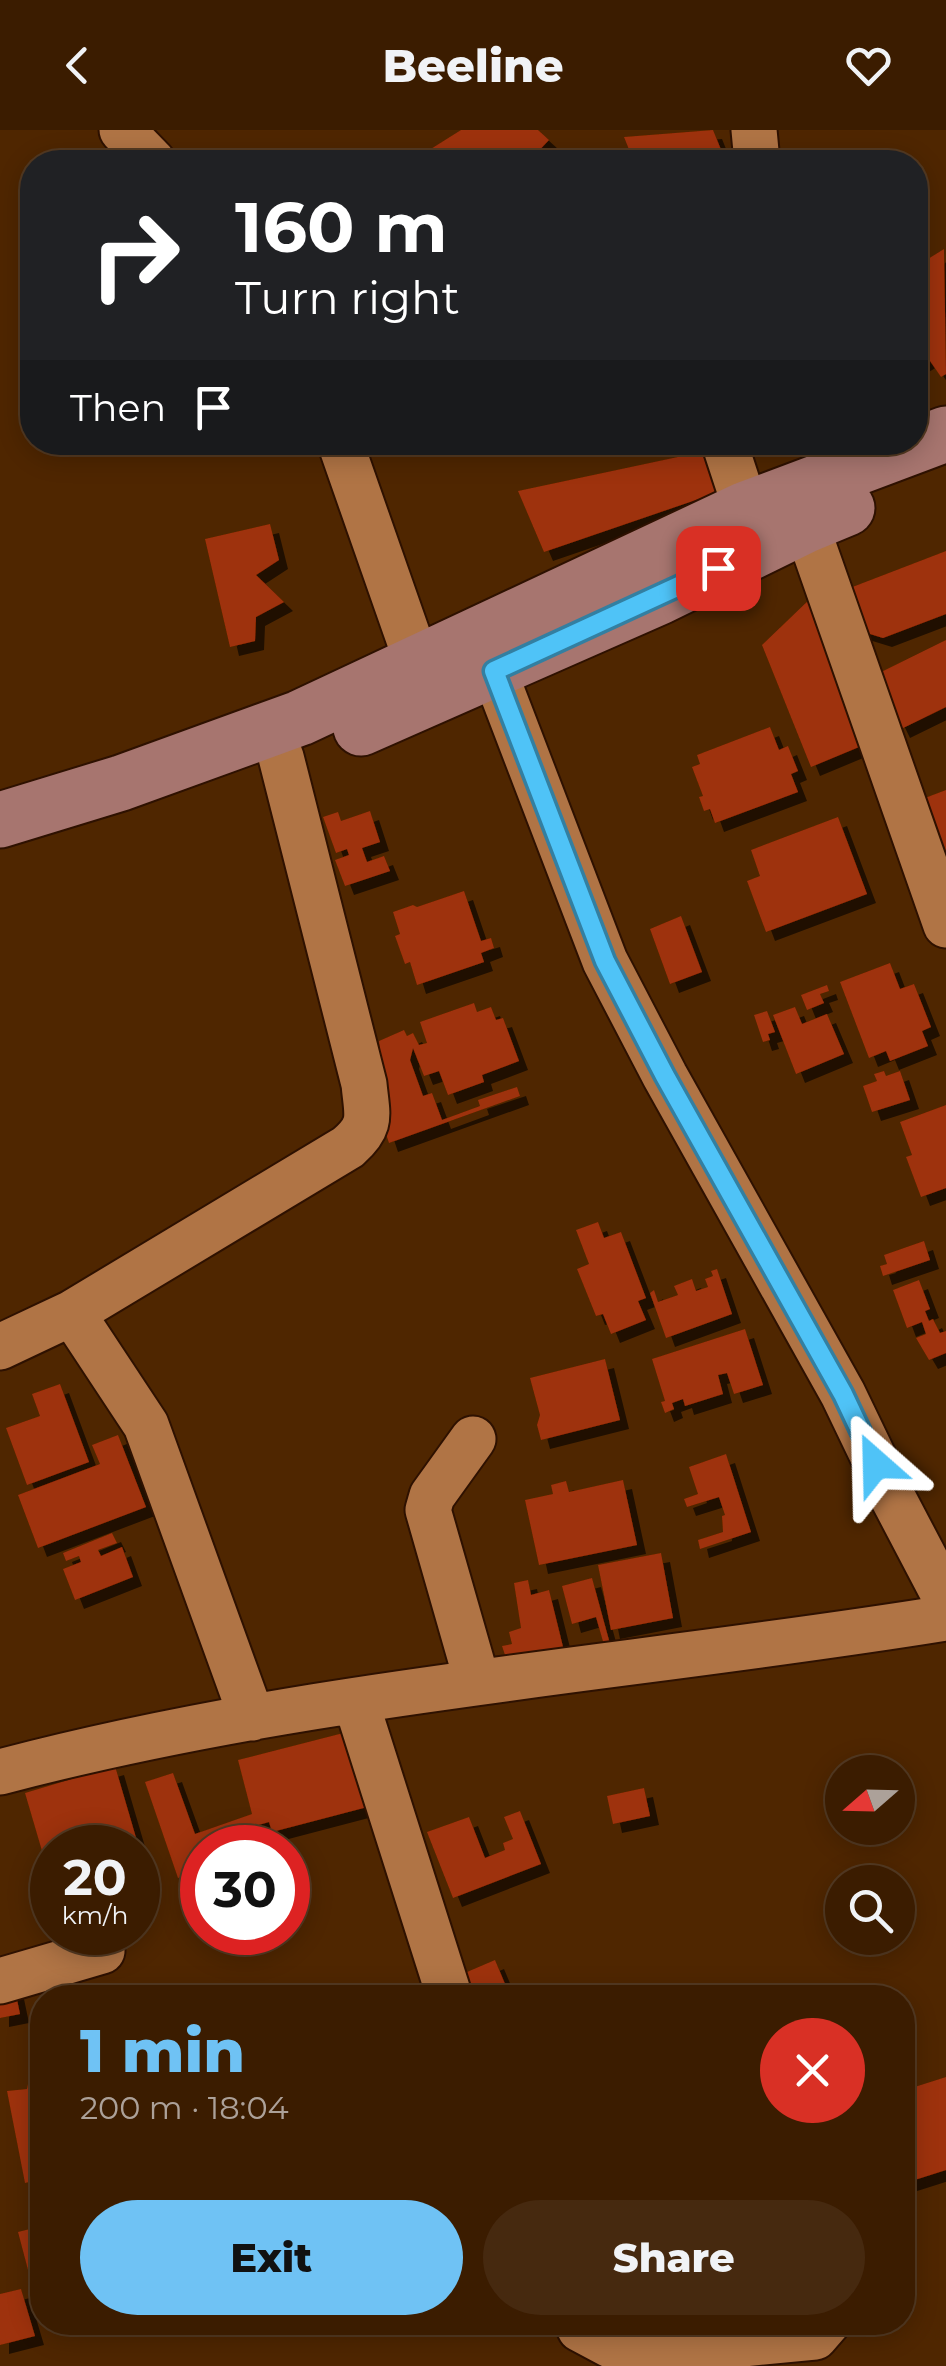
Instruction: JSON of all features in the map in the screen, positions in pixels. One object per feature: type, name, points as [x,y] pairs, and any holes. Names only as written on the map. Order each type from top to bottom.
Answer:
[{"type":"street","points":[[122,130],[141,150]]},
{"type":"street","points":[[344,455],[416,662]]},
{"type":"street","points":[[728,455],[746,509]]},
{"type":"street","points":[[0,820],[121,783],[300,718],[746,509],[890,455]]},
{"type":"street","points":[[0,856],[281,757],[494,671],[659,598],[806,525],[946,470]]},
{"type":"street","points":[[806,525],[942,906]]},
{"type":"street","points":[[494,671],[605,961],[843,1394],[946,1600]]},
{"type":"street","points":[[0,1347],[72,1313],[348,1147],[365,1132],[368,1120],[364,1084],[281,757]]},
{"type":"street","points":[[72,1313],[146,1425],[252,1718]]},
{"type":"street","points":[[473,1440],[432,1496],[428,1510],[477,1681]]},
{"type":"street","points":[[0,1772],[92,1747],[477,1681],[597,1669],[946,1618]]},
{"type":"street","points":[[356,1702],[446,1985]]},
{"type":"street","points":[[0,1982],[89,1955]]},
{"type":"street","points":[[591,2335],[640,2354],[818,2335]]},
{"type":"building","points":[[461,130],[538,130],[549,140],[539,150],[429,150]]},
{"type":"building","points":[[713,130],[721,150],[629,150],[624,137]]},
{"type":"building","points":[[944,249],[946,374],[941,377],[928,358],[928,259]]},
{"type":"building","points":[[687,455],[708,455],[722,491],[544,552],[518,491]]},
{"type":"building","points":[[270,524],[279,560],[256,575],[284,602],[256,617],[255,641],[230,647],[205,539]]},
{"type":"building","points":[[946,551],[946,614],[883,638],[857,630],[842,591]]},
{"type":"building","points":[[812,597],[871,742],[811,767],[762,645]]},
{"type":"building","points":[[946,640],[946,707],[901,729],[875,675]]},
{"type":"building","points":[[770,727],[779,750],[788,746],[798,771],[791,774],[798,792],[715,823],[710,809],[704,811],[699,797],[703,796],[692,767],[700,764],[697,755]]},
{"type":"building","points":[[946,790],[946,876],[917,801]]},
{"type":"building","points":[[370,811],[380,842],[362,848],[367,862],[384,856],[390,871],[345,886],[335,860],[349,855],[347,849],[336,853],[323,817],[338,812],[341,821]]},
{"type":"building","points":[[838,817],[867,894],[766,932],[747,881],[760,876],[751,850]]},
{"type":"building","points":[[464,891],[481,941],[491,938],[494,948],[481,953],[484,962],[417,985],[410,962],[405,964],[395,936],[400,934],[393,912]]},
{"type":"building","points":[[681,916],[702,972],[670,984],[650,929]]},
{"type":"building","points":[[890,963],[900,989],[914,984],[931,1027],[922,1031],[928,1046],[890,1061],[886,1051],[869,1058],[840,982]]},
{"type":"building","points":[[827,985],[829,991],[820,994],[824,1003],[807,1010],[801,995]]},
{"type":"building","points":[[474,1003],[477,1012],[491,1007],[496,1020],[503,1018],[519,1061],[482,1075],[484,1082],[448,1095],[439,1071],[424,1076],[413,1048],[410,1060],[423,1096],[432,1093],[442,1120],[480,1106],[478,1100],[517,1087],[520,1096],[389,1143],[381,1119],[375,1055],[380,1053],[379,1041],[404,1030],[407,1036],[413,1033],[419,1045],[427,1043],[420,1022]]},
{"type":"building","points":[[795,1007],[802,1024],[827,1014],[844,1054],[796,1074],[773,1015]]},
{"type":"building","points":[[767,1011],[775,1032],[763,1042],[754,1015]]},
{"type":"building","points":[[884,1071],[886,1076],[900,1071],[910,1100],[872,1112],[863,1086],[877,1081],[874,1074]]},
{"type":"building","points":[[946,1105],[946,1188],[921,1197],[906,1157],[912,1155],[900,1122]]},
{"type":"building","points":[[598,1222],[604,1238],[621,1232],[646,1298],[638,1301],[646,1320],[611,1334],[603,1314],[596,1316],[577,1269],[589,1264],[576,1230]]},
{"type":"building","points":[[924,1241],[930,1260],[883,1276],[880,1266],[887,1264],[884,1255]]},
{"type":"building","points":[[717,1269],[732,1314],[666,1338],[650,1293],[654,1290],[658,1302],[678,1295],[674,1286],[692,1279],[696,1291],[708,1287],[705,1279]]},
{"type":"building","points":[[919,1280],[930,1309],[925,1311],[929,1321],[933,1319],[940,1333],[946,1331],[946,1353],[929,1360],[916,1338],[926,1334],[922,1322],[907,1328],[893,1290]]},
{"type":"building","points":[[745,1329],[763,1385],[734,1394],[727,1373],[718,1375],[723,1394],[685,1406],[683,1399],[672,1403],[674,1409],[665,1413],[652,1359]]},
{"type":"building","points":[[605,1359],[620,1420],[541,1440],[537,1425],[540,1415],[530,1378]]},
{"type":"building","points":[[60,1384],[89,1462],[27,1485],[6,1428],[40,1416],[32,1394]]},
{"type":"building","points":[[118,1435],[146,1507],[38,1548],[18,1495],[100,1464],[92,1445]]},
{"type":"building","points":[[726,1454],[751,1532],[700,1549],[698,1540],[723,1532],[725,1515],[719,1497],[687,1507],[684,1499],[698,1494],[689,1467]]},
{"type":"building","points":[[623,1480],[637,1545],[539,1565],[525,1500],[553,1494],[551,1485],[566,1481],[569,1492]]},
{"type":"building","points":[[112,1533],[117,1543],[98,1550],[101,1556],[122,1547],[133,1577],[75,1600],[63,1569],[81,1562],[79,1556],[66,1561],[63,1553]]},
{"type":"building","points":[[661,1553],[673,1618],[611,1630],[598,1565]]},
{"type":"building","points":[[592,1578],[610,1644],[604,1645],[596,1617],[572,1624],[562,1586]]},
{"type":"building","points":[[528,1580],[531,1595],[549,1590],[567,1663],[539,1669],[534,1651],[506,1658],[502,1646],[512,1644],[509,1632],[521,1628],[514,1583]]},
{"type":"building","points":[[355,1730],[375,1805],[299,1825],[221,1825],[252,1814],[238,1760]]},
{"type":"building","points":[[115,1766],[132,1825],[34,1825],[25,1793]]},
{"type":"building","points":[[173,1773],[192,1825],[180,1825],[178,1878],[145,1782]]},
{"type":"building","points":[[644,1788],[650,1816],[613,1824],[607,1796]]},
{"type":"building","points":[[520,1811],[541,1864],[453,1898],[427,1832],[469,1817],[485,1858],[505,1850],[503,1843],[513,1839],[504,1817]]},
{"type":"building","points":[[495,1960],[506,1985],[464,1985],[460,1975]]},
{"type":"building","points":[[15,1990],[20,2014],[0,2018],[0,1993]]},
{"type":"building","points":[[946,2077],[946,2170],[915,2180],[915,2087]]},
{"type":"building","points":[[29,2079],[30,2182],[25,2183],[7,2091],[27,2089]]},
{"type":"building","points":[[30,2229],[30,2277],[18,2232]]},
{"type":"building","points":[[21,2289],[30,2319],[30,2335],[35,2336],[0,2345],[0,2294]]},
{"type":"route","points":[[718,568],[494,671],[605,961],[843,1394],[876,1464]]}]
